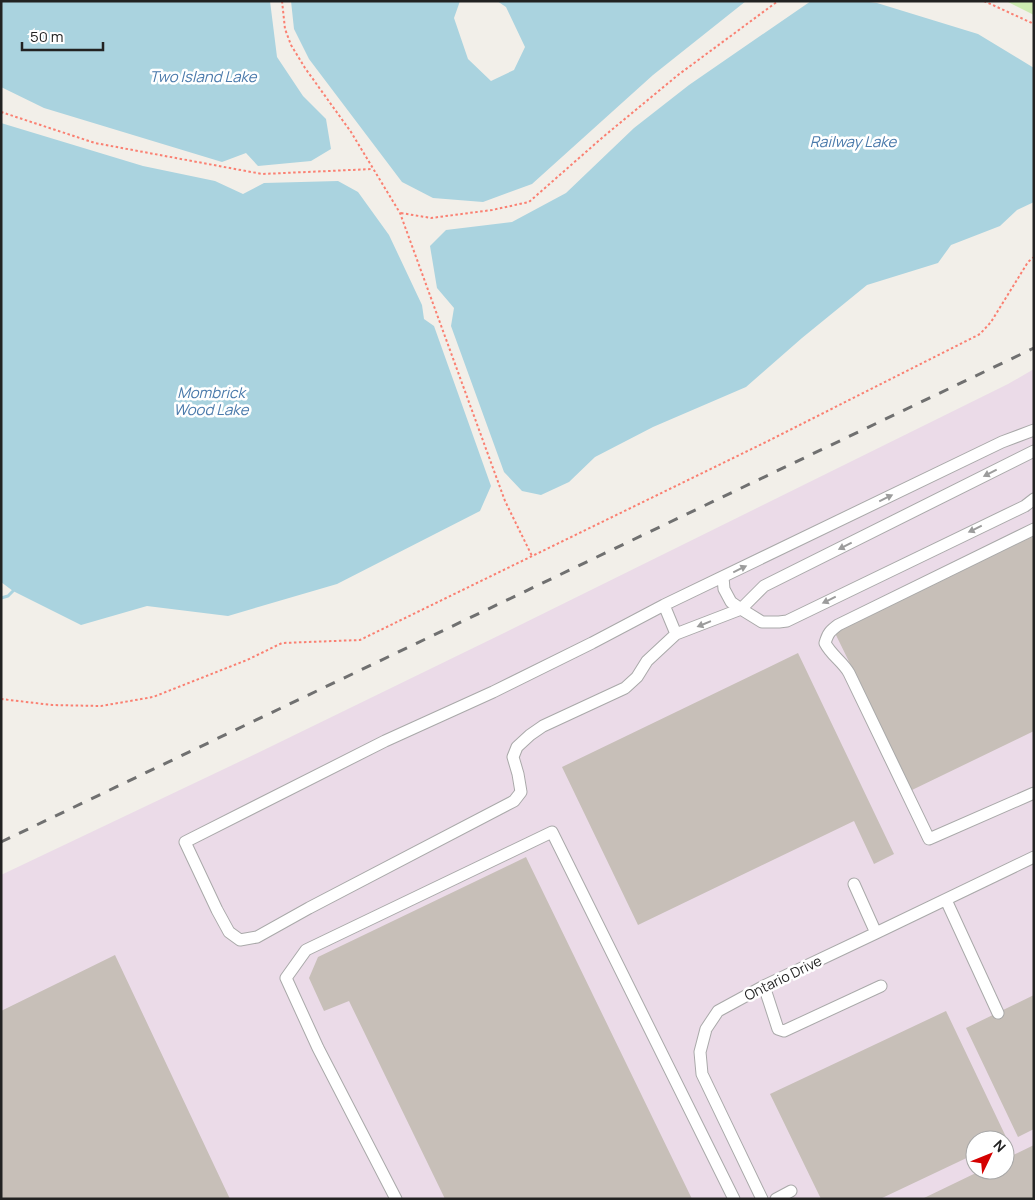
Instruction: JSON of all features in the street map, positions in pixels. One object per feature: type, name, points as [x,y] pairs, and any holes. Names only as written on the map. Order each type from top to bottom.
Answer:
[{"type":"street","points":[[1034,430],[1002,442],[664,605],[493,692],[384,741],[185,842],[229,932],[240,940],[257,937],[514,801],[520,792],[518,774],[513,757],[517,747],[544,726],[624,688],[637,677],[647,661],[676,634],[741,609],[764,586],[1034,451]]},
{"type":"street","points":[[723,577],[724,589],[731,602],[741,609],[762,622],[788,621],[1025,506],[1034,499]]},
{"type":"street","points":[[1034,529],[838,625],[830,630],[825,644],[846,667],[929,839],[1034,793]]},
{"type":"street","points":[[664,605],[676,634]]},
{"type":"street","points":[[396,1199],[318,1048],[286,978],[306,950],[552,832],[734,1199]]},
{"type":"street","name":"Ontario Drive","points":[[762,1199],[702,1074],[700,1052],[706,1029],[718,1011],[764,986],[1034,857]]},
{"type":"street","points":[[854,884],[876,933]]},
{"type":"street","points":[[946,900],[998,1012]]},
{"type":"street","points":[[764,986],[778,1029],[784,1031],[880,986]]},
{"type":"street","points":[[776,1199],[791,1191]]},
{"type":"path","points":[[282,1],[285,29],[291,45],[305,68],[351,132],[400,213],[505,501],[532,556]]},
{"type":"path","points":[[400,213],[431,218],[492,210],[529,202],[678,75],[778,1]]},
{"type":"path","points":[[984,1],[1034,24]]},
{"type":"path","points":[[1,112],[95,143],[262,174],[373,168]]},
{"type":"path","points":[[1,699],[52,705],[101,706],[153,697],[247,660],[282,643],[360,640],[774,438],[980,334],[992,322],[1028,262],[1034,257]]},
{"type":"shaded area","points":[[1034,369],[1034,1199],[1,1199],[1,875],[504,633],[1008,384]]},
{"type":"green space","points":[[1006,1],[1034,1],[1034,15]]},
{"type":"water","name":"Two Island Lake","points":[[1,1],[270,1],[277,57],[303,96],[326,119],[331,149],[311,161],[258,166],[246,153],[222,162],[44,108],[1,87]]},
{"type":"water","points":[[291,1],[460,1],[454,18],[468,59],[491,81],[514,70],[525,47],[506,7],[497,1],[746,1],[653,75],[532,184],[483,202],[433,198],[402,182],[309,59],[294,29]]},
{"type":"water","name":"Railway Lake","points":[[811,1],[862,1],[877,3],[978,34],[1034,68],[1034,202],[1017,210],[1000,226],[951,245],[938,263],[867,285],[746,387],[653,427],[595,457],[569,482],[541,495],[522,491],[504,472],[451,326],[454,308],[437,288],[430,246],[446,230],[512,222],[566,193],[634,128],[689,85]]},
{"type":"water","name":"Mombrick Wood Lake","points":[[1,123],[143,166],[215,181],[243,194],[264,183],[338,181],[358,192],[389,235],[422,305],[424,319],[434,326],[491,486],[480,511],[337,584],[228,616],[147,606],[81,625],[13,591],[1,582]]},
{"type":"building","points":[[1034,534],[1034,731],[912,790],[834,631]]},
{"type":"building","points":[[798,653],[894,854],[874,864],[854,821],[638,925],[562,767]]},
{"type":"building","points":[[526,857],[692,1199],[445,1199],[349,1001],[324,1011],[309,978],[318,957]]},
{"type":"building","points":[[115,955],[230,1199],[1,1199],[1,1011]]},
{"type":"building","points":[[1034,995],[1034,1129],[1018,1137],[966,1028]]},
{"type":"building","points":[[946,1011],[1003,1130],[965,1130],[965,1159],[880,1199],[821,1199],[770,1094]]},
{"type":"building","points":[[1034,1145],[1034,1199],[922,1199],[965,1178],[965,1180],[1015,1180],[1015,1154]]},
{"type":"waterway","points":[[1,598],[8,596],[13,591]]},
{"type":"railway","points":[[1,842],[1034,348]]}]
